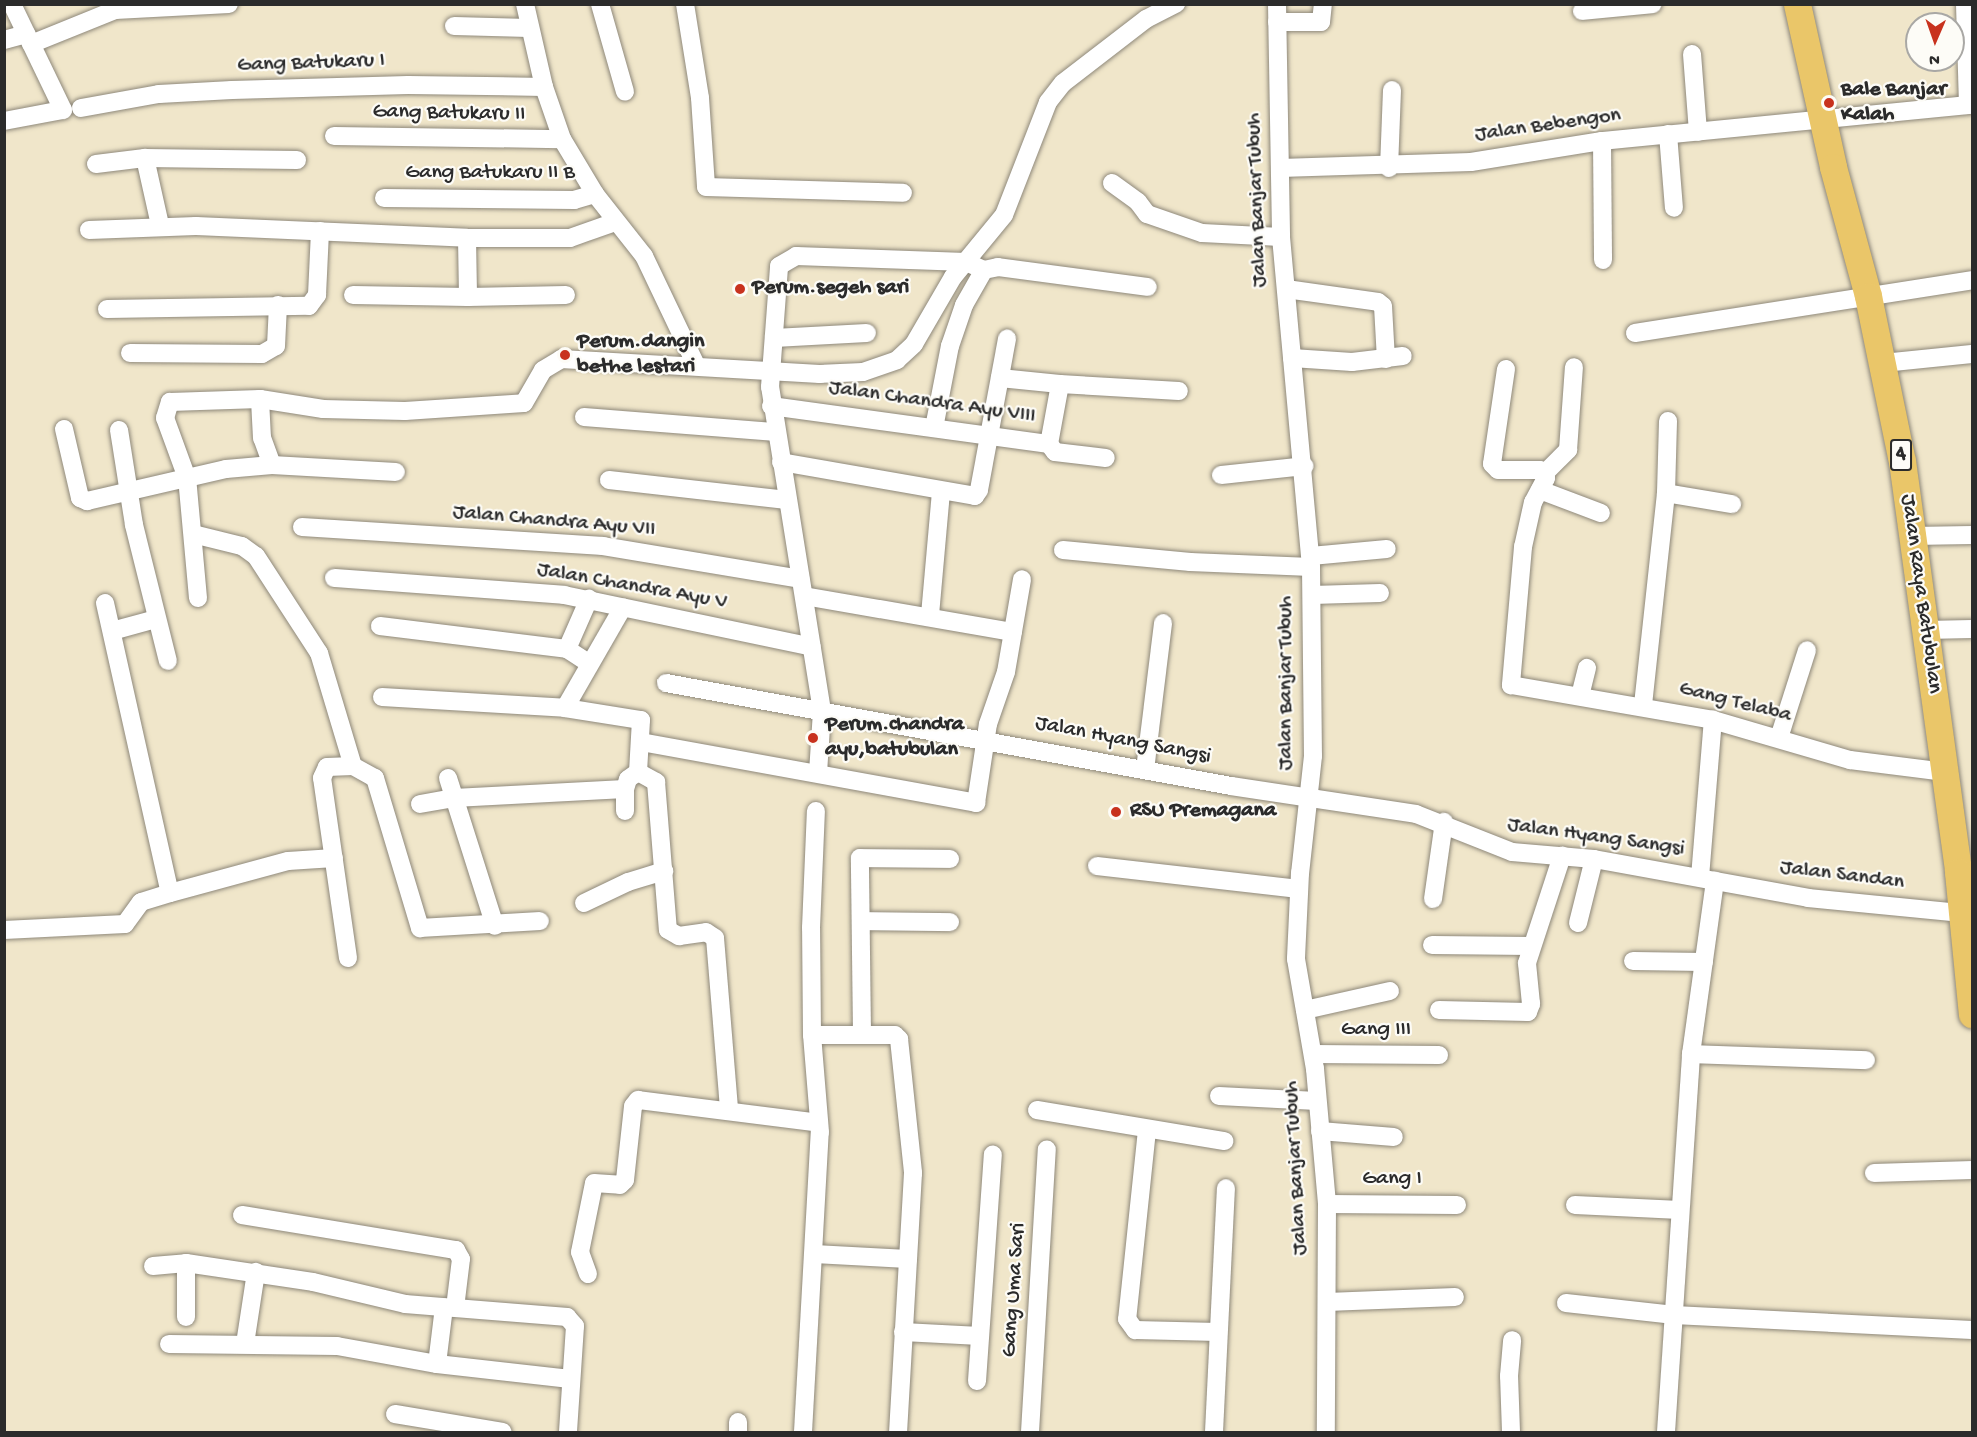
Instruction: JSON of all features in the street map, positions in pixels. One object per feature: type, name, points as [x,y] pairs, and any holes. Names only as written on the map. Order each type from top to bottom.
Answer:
[{"type":"highway","name":"Jalan Raya Batubulan","points":[[1797,4],[1821,118],[1868,296],[1902,461],[1967,914],[1972,1014]]},
{"type":"street","points":[[12,4],[29,39],[72,109]]},
{"type":"street","points":[[4,40],[29,39],[115,10],[229,4]]},
{"type":"street","points":[[525,4],[544,87],[562,139],[595,194],[644,256],[694,363]]},
{"type":"street","points":[[600,4],[625,92]]},
{"type":"street","points":[[685,4],[700,98],[706,187],[903,193]]},
{"type":"street","points":[[198,598],[187,478],[165,418],[170,402],[260,399],[323,408],[405,411],[524,403],[543,370],[561,358],[694,363],[769,370],[852,372],[891,364],[914,344],[966,262],[1004,215],[1045,110],[1063,83],[1146,19],[1176,4]]},
{"type":"street","points":[[1277,13],[1321,22],[1323,4]]},
{"type":"street","points":[[1582,11],[1653,4]]},
{"type":"street","points":[[1965,4],[1970,105]]},
{"type":"street","name":"Jalan Banjar Tubuh","points":[[1277,13],[1281,237],[1305,466],[1311,561],[1314,710],[1310,799],[1299,889],[1296,967],[1313,1054],[1327,1204],[1326,1432]]},
{"type":"street","points":[[454,26],[530,28]]},
{"type":"street","points":[[1692,54],[1698,132]]},
{"type":"street","name":"Gang Batukaru I","points":[[4,121],[159,94],[408,85],[544,87]]},
{"type":"street","points":[[1389,168],[1392,90]]},
{"type":"street","name":"Jalan Bebengon","points":[[1280,168],[1389,168],[1471,162],[1602,141],[1970,105]]},
{"type":"street","points":[[1668,135],[1674,208]]},
{"type":"street","name":"Gang Batukaru II","points":[[334,136],[562,139]]},
{"type":"street","points":[[1602,141],[1603,260]]},
{"type":"street","points":[[146,158],[160,225]]},
{"type":"street","points":[[96,164],[146,158],[297,159]]},
{"type":"street","points":[[1112,183],[1147,214],[1202,233],[1281,237]]},
{"type":"street","name":"Gang Batukaru II B","points":[[384,198],[574,200],[595,194]]},
{"type":"street","points":[[89,230],[160,225],[467,238],[570,238],[615,222]]},
{"type":"street","points":[[107,309],[314,303],[320,231]]},
{"type":"street","points":[[467,238],[468,297]]},
{"type":"street","points":[[818,773],[822,711],[771,406],[769,370],[774,338],[776,277],[785,260],[796,256],[966,262],[984,270],[998,267],[1148,286]]},
{"type":"street","points":[[934,428],[950,346],[964,305],[984,270]]},
{"type":"street","points":[[1635,333],[1972,280]]},
{"type":"street","points":[[1286,289],[1378,302],[1383,306],[1394,357],[1352,362],[1292,358]]},
{"type":"street","points":[[353,295],[468,297],[566,295]]},
{"type":"street","points":[[130,352],[262,354],[276,346],[278,305]]},
{"type":"street","points":[[774,338],[867,333]]},
{"type":"street","points":[[781,462],[971,496],[978,493],[1006,339]]},
{"type":"street","points":[[1883,363],[1972,354]]},
{"type":"street","points":[[1542,482],[1568,450],[1574,367]]},
{"type":"street","points":[[1506,369],[1492,464],[1498,470],[1519,468],[1600,513]]},
{"type":"street","points":[[1000,378],[1060,384]]},
{"type":"street","name":"Jalan Chandra Ayu VIII","points":[[771,406],[1049,444],[1060,384],[1179,392]]},
{"type":"street","points":[[260,399],[262,438],[272,465]]},
{"type":"street","points":[[584,417],[776,432]]},
{"type":"street","points":[[1642,705],[1666,493],[1668,421]]},
{"type":"street","points":[[64,429],[81,499],[87,501],[130,493],[226,469],[272,465],[396,472]]},
{"type":"street","points":[[119,430],[156,619],[168,661]]},
{"type":"street","points":[[1049,444],[1055,452],[1106,458]]},
{"type":"street","points":[[1221,475],[1305,466]]},
{"type":"street","points":[[609,480],[787,500]]},
{"type":"street","name":"Gang Telaba","points":[[1542,482],[1528,518],[1521,562],[1511,685],[1642,705],[1713,720],[1850,760],[1945,772]]},
{"type":"street","points":[[930,615],[941,491]]},
{"type":"street","points":[[1666,493],[1732,504]]},
{"type":"street","name":"Jalan Chandra Ayu VII","points":[[302,527],[603,546],[1013,632]]},
{"type":"street","points":[[193,534],[242,546],[256,556],[319,653],[353,766]]},
{"type":"street","points":[[1911,536],[1972,535]]},
{"type":"street","points":[[1063,550],[1190,562],[1311,561],[1387,549]]},
{"type":"street","name":"Jalan Chandra Ayu V","points":[[334,578],[589,600],[812,647]]},
{"type":"street","points":[[641,742],[976,803],[985,740],[1006,672],[1022,579]]},
{"type":"street","points":[[1312,595],[1380,593]]},
{"type":"street","points":[[567,649],[589,600]]},
{"type":"street","points":[[105,603],[170,893]]},
{"type":"street","points":[[565,708],[623,607]]},
{"type":"street","points":[[112,631],[156,619]]},
{"type":"street","points":[[1145,770],[1163,623]]},
{"type":"street","points":[[380,626],[567,649],[590,664]]},
{"type":"street","points":[[1925,630],[1972,629]]},
{"type":"street","points":[[1779,738],[1807,650]]},
{"type":"street","points":[[1580,696],[1587,668]]},
{"type":"street","name":"Jalan Hyang Sangsi","points":[[666,683],[1310,799],[1416,814],[1444,822],[1494,847],[1594,859],[1708,879]]},
{"type":"street","points":[[382,697],[565,708],[641,720],[639,772]]},
{"type":"street","points":[[1666,1432],[1691,1054],[1704,962],[1713,720]]},
{"type":"street","points":[[348,958],[322,773],[327,767],[353,766],[368,772],[379,785],[420,928],[495,926],[540,921]]},
{"type":"street","points":[[625,811],[625,789],[628,779],[639,772]]},
{"type":"street","points":[[639,772],[656,782],[668,930],[679,936],[706,932],[715,938],[729,1109]]},
{"type":"street","points":[[448,778],[495,926]]},
{"type":"street","points":[[420,804],[454,798],[625,789]]},
{"type":"street","points":[[803,1432],[819,1123],[812,1035],[811,928],[816,811]]},
{"type":"street","points":[[1433,899],[1444,822]]},
{"type":"street","points":[[1439,1010],[1528,1011],[1531,1004],[1527,971],[1531,946],[1562,856]]},
{"type":"street","points":[[4,930],[126,924],[141,902],[288,861],[334,858]]},
{"type":"street","points":[[862,1034],[860,858],[950,860]]},
{"type":"street","points":[[1578,923],[1594,859]]},
{"type":"street","points":[[1097,866],[1299,889]]},
{"type":"street","points":[[585,903],[628,882],[664,870]]},
{"type":"street","name":"Jalan Sandan","points":[[1708,879],[1818,899],[1967,914]]},
{"type":"street","points":[[862,921],[950,922]]},
{"type":"street","points":[[1432,945],[1531,946]]},
{"type":"street","points":[[1633,961],[1704,962]]},
{"type":"street","points":[[1305,1011],[1390,991]]},
{"type":"street","points":[[812,1035],[895,1035],[899,1039],[913,1173],[898,1432]]},
{"type":"street","name":"Gang III","points":[[1313,1054],[1439,1055]]},
{"type":"street","points":[[1691,1054],[1866,1060]]},
{"type":"street","points":[[1219,1095],[1317,1101]]},
{"type":"street","points":[[588,1274],[579,1252],[594,1183],[620,1185],[625,1179],[634,1104],[641,1100],[729,1109],[819,1123]]},
{"type":"street","points":[[1037,1110],[1224,1141]]},
{"type":"street","points":[[1147,1130],[1127,1319],[1135,1330],[1218,1332]]},
{"type":"street","points":[[1320,1131],[1394,1137]]},
{"type":"street","name":"Gang Uma Sari","points":[[1030,1432],[1047,1150]]},
{"type":"street","points":[[977,1381],[993,1155]]},
{"type":"street","points":[[1874,1173],[1972,1170]]},
{"type":"street","points":[[1214,1432],[1226,1188]]},
{"type":"street","name":"Gang I","points":[[1327,1204],[1457,1205]]},
{"type":"street","points":[[1575,1205],[1680,1210]]},
{"type":"street","points":[[242,1215],[456,1250],[461,1259],[437,1364]]},
{"type":"street","points":[[813,1254],[908,1259]]},
{"type":"street","points":[[153,1266],[186,1263],[256,1272],[405,1304],[573,1319],[568,1432]]},
{"type":"street","points":[[186,1263],[186,1317]]},
{"type":"street","points":[[245,1344],[256,1272]]},
{"type":"street","points":[[1327,1302],[1455,1297]]},
{"type":"street","points":[[1566,1303],[1674,1315],[1972,1330]]},
{"type":"street","points":[[903,1332],[981,1336]]},
{"type":"street","points":[[1511,1432],[1509,1376],[1512,1340]]},
{"type":"street","points":[[170,1344],[337,1346],[437,1364],[570,1378]]},
{"type":"street","points":[[395,1414],[502,1432]]},
{"type":"place","name":"Bale Banjar Kalah","points":[[1829,103]]},
{"type":"place","name":"Perum.segeh sari","points":[[740,289]]},
{"type":"place","name":"Perum.dangin bethe lestari","points":[[565,355]]},
{"type":"place","name":"Perum.chandra ayu,batubulan","points":[[813,738]]},
{"type":"place","name":"RSU Premagana","points":[[1116,812]]}]
